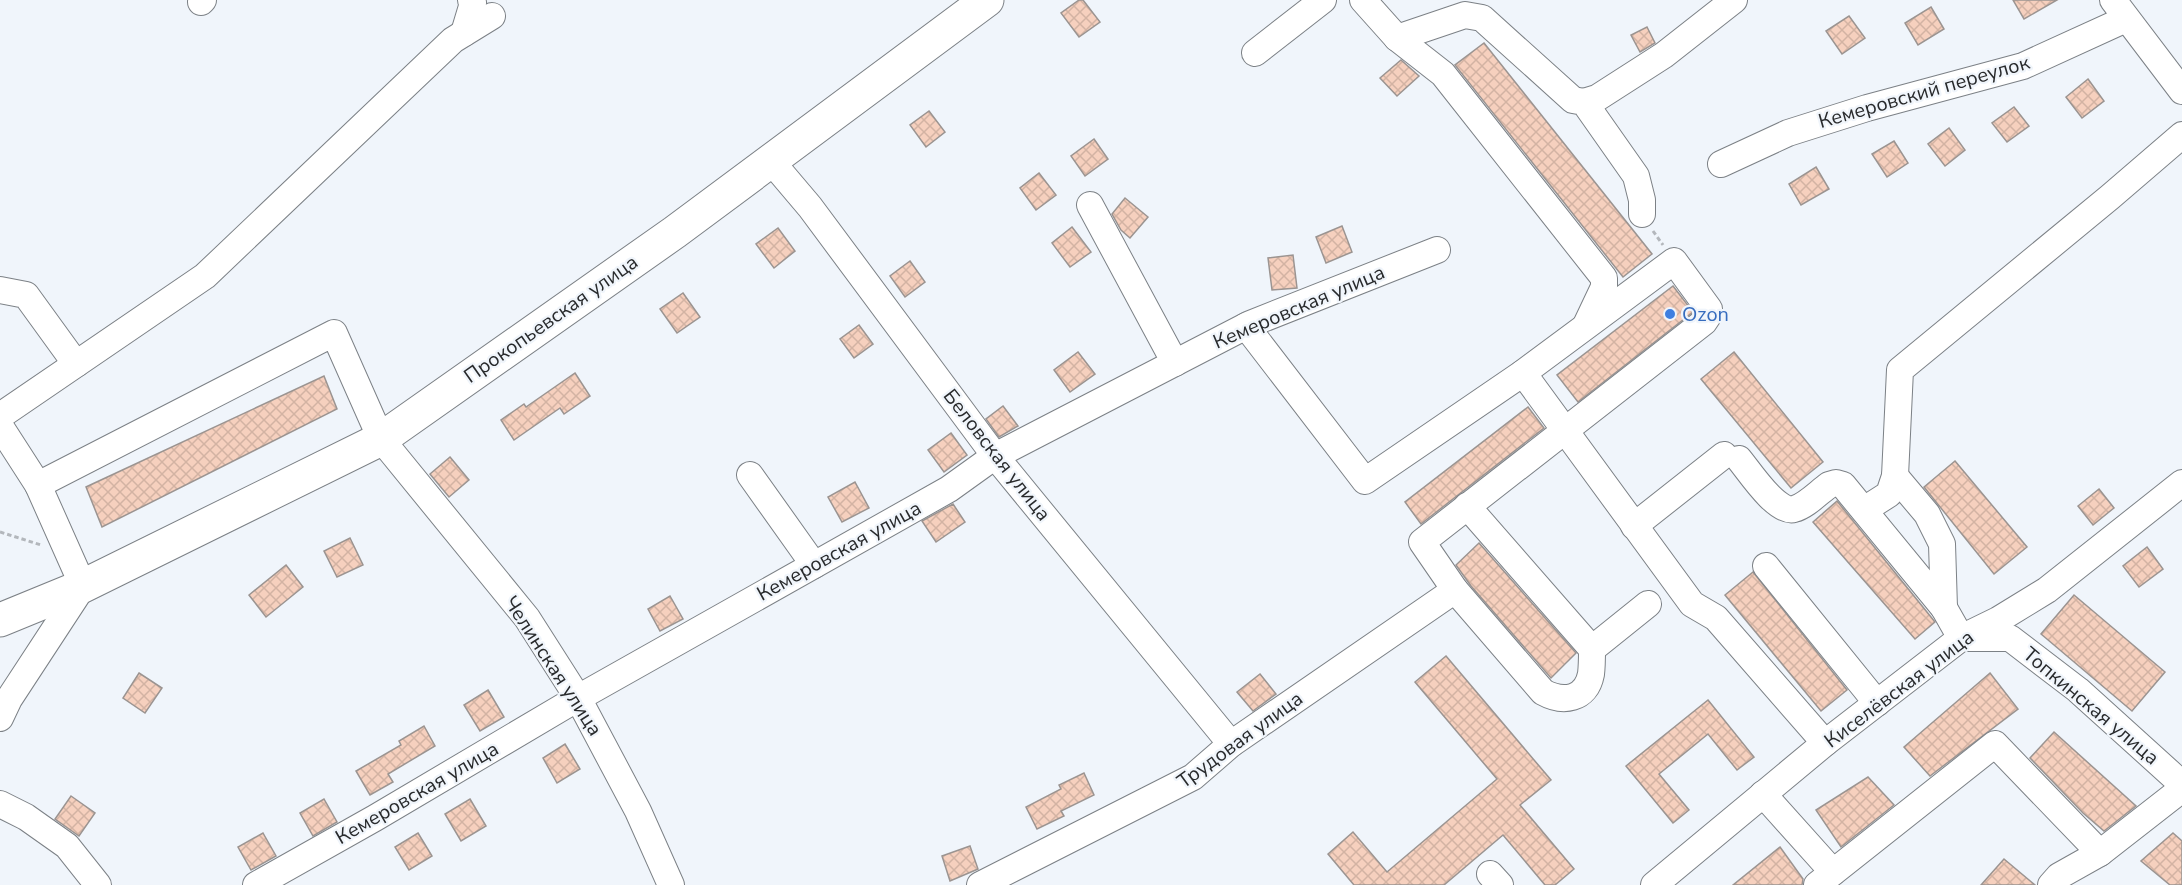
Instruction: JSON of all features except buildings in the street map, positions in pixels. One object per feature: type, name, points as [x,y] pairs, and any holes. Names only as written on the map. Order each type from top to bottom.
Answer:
[{"type":"main road","name":"Прокопьевская улица","points":[[0,620],[83,586],[381,439],[675,232],[987,0]]},
{"type":"street","points":[[464,33],[473,3],[471,0]]},
{"type":"street","points":[[1255,53],[1323,0]]},
{"type":"street","points":[[1363,0],[1397,38],[1443,74],[1604,278],[1604,287],[1584,328]]},
{"type":"street","points":[[1397,38],[1465,15],[1482,18],[1573,100],[1584,102],[1597,98],[1665,55],[1734,0]]},
{"type":"street","points":[[2120,9],[2182,91]]},
{"type":"street","name":"Кемеровский переулок","points":[[1721,164],[1788,133],[1866,108],[2023,66],[2120,9]]},
{"type":"street","points":[[0,416],[205,276],[453,40],[492,16]]},
{"type":"street","points":[[1584,102],[1636,176],[1642,200],[1642,214]]},
{"type":"street","points":[[1864,510],[1889,494],[1895,476],[1900,370],[2182,135]]},
{"type":"street","name":"Беловская улица","points":[[771,161],[810,207],[995,456],[1231,744]]},
{"type":"street","points":[[1090,205],[1175,363]]},
{"type":"street","name":"Кемеровская улица","points":[[256,885],[375,818],[578,698],[949,489],[995,456],[1246,326],[1437,250]]},
{"type":"street","points":[[1246,326],[1365,481],[1523,373],[1674,261],[1709,309],[1704,322],[1564,429],[1467,506],[1422,542],[1455,590],[1543,693],[1553,698],[1572,699],[1585,688],[1591,674],[1592,649],[1467,506]]},
{"type":"street","points":[[0,290],[26,296],[76,364]]},
{"type":"street","name":"Челинская улица","points":[[38,485],[334,333],[381,439],[526,618],[578,698],[638,811],[671,885]]},
{"type":"street","points":[[1523,373],[1692,604],[1716,618],[1825,743]]},
{"type":"street","points":[[0,426],[38,485],[83,586],[9,699],[0,718]]},
{"type":"street","points":[[1634,526],[1732,457],[1775,502],[1790,510],[1796,509],[1830,485],[1836,483],[1843,485],[1944,608],[1960,638]]},
{"type":"street","points":[[750,475],[814,565]]},
{"type":"street","points":[[1895,476],[1927,514],[1942,544],[1944,608]]},
{"type":"street","name":"Киселёвская улица","points":[[1654,885],[1825,743],[1960,638],[1998,620],[2048,590],[2182,483]]},
{"type":"street","points":[[1766,566],[1877,703]]},
{"type":"street","name":"Трудовая улица","points":[[980,885],[1193,777],[1231,744],[1455,590]]},
{"type":"street","points":[[1592,649],[1648,604]]},
{"type":"street","name":"Топкинская улица","points":[[1960,638],[2010,638],[2078,690],[2182,784]]},
{"type":"street","points":[[1763,795],[1825,878],[1995,744],[2100,853]]},
{"type":"street","points":[[2051,885],[2059,876],[2100,853],[2182,789]]},
{"type":"street","points":[[0,804],[26,817],[67,846],[98,885]]},
{"type":"path","points":[[1642,214],[1674,261]]},
{"type":"path","points":[[0,532],[69,555]]},
{"type":"place","name":"Ozon","points":[[1670,314]]}]
